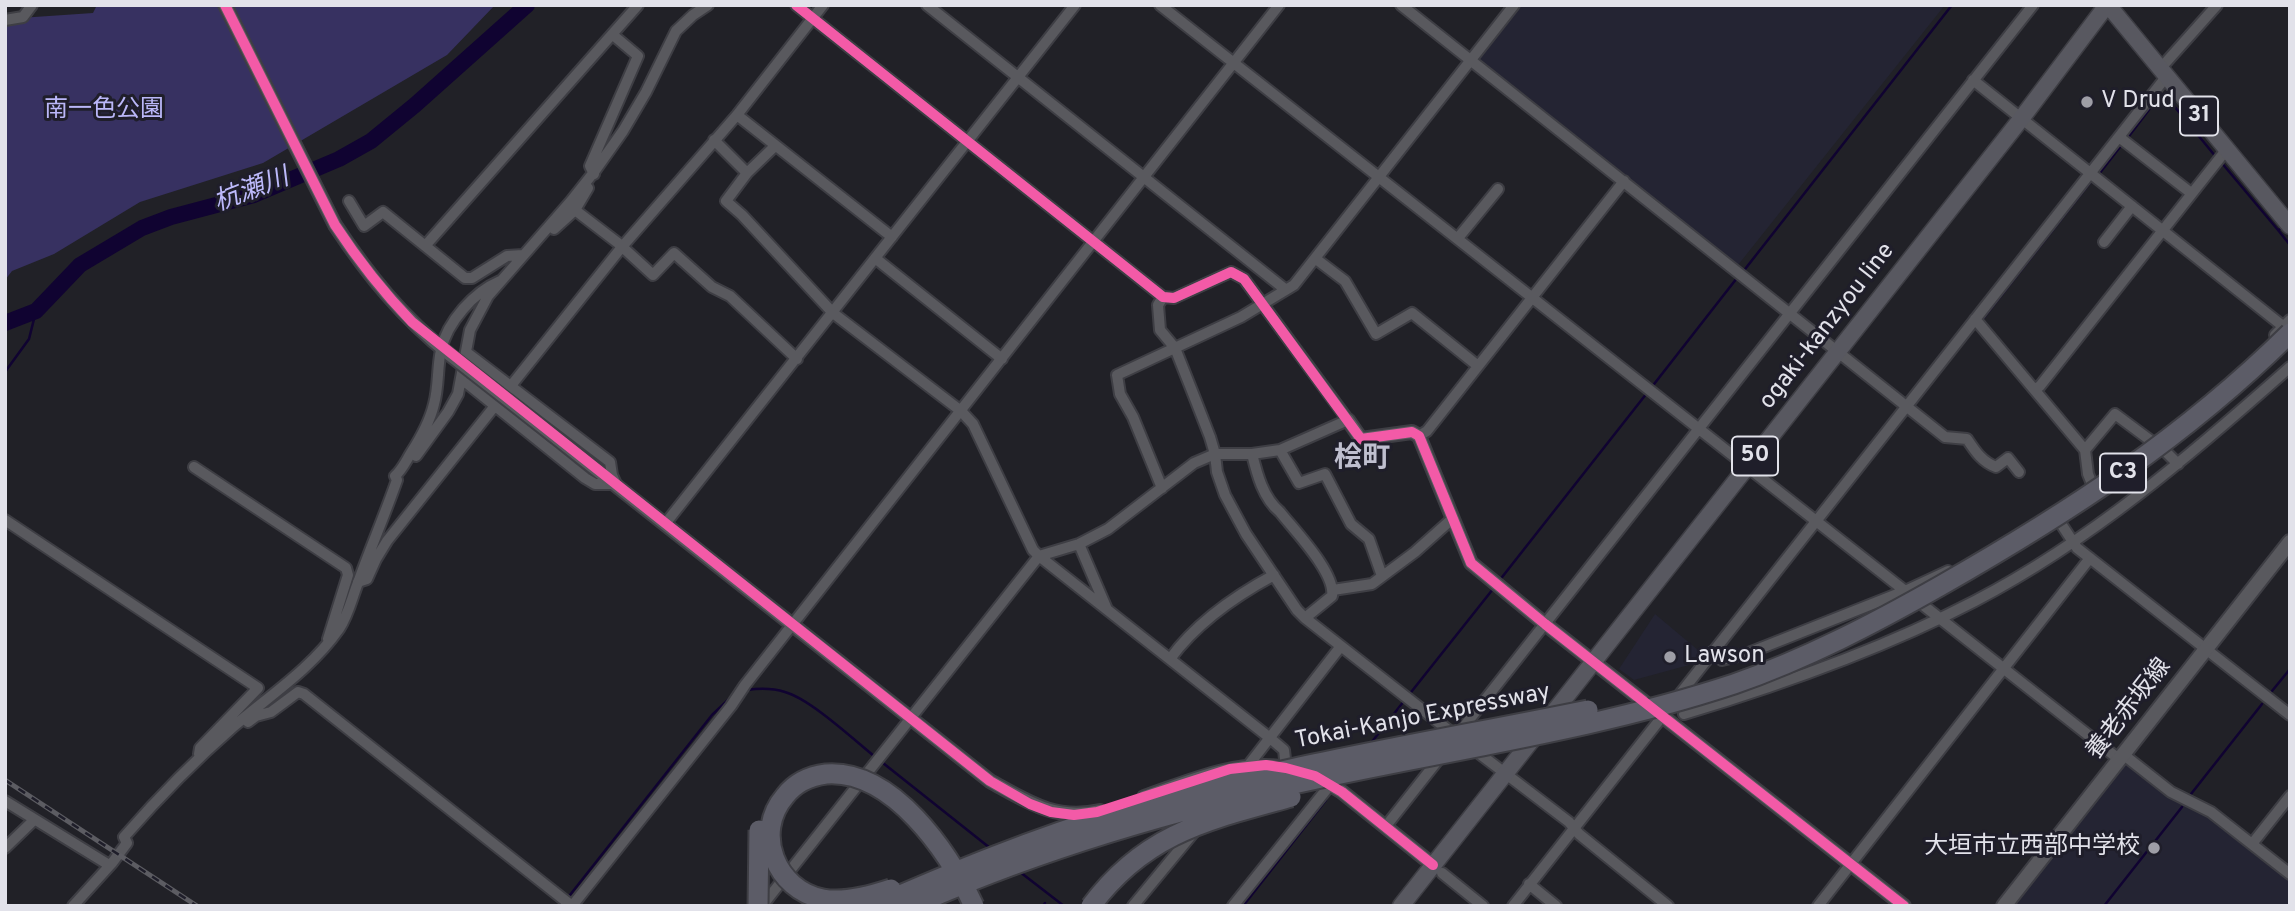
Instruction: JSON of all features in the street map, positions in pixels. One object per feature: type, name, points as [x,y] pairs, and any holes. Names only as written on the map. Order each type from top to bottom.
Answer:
[{"type":"highway","name":"Tokai-Kanjo Expressway","points":[[912,906],[1044,853],[1181,812],[1328,776],[1614,717],[1733,684],[1836,642],[1891,615],[2049,523],[2109,483],[2165,443],[2220,397],[2288,327]]},
{"type":"highway","name":"Tokai-Kanjo Expressway","points":[[875,906],[998,855],[1117,813],[1240,780],[1664,692],[1779,655],[1841,631],[1938,587]]},
{"type":"highway","points":[[1091,906],[1108,884],[1131,862],[1168,837],[1189,827],[1321,788],[1512,740]]},
{"type":"highway","points":[[760,906],[758,836],[764,810],[771,797],[788,778],[799,771],[812,766],[839,763],[866,770],[881,778],[923,812],[958,855],[984,906]]},
{"type":"highway","points":[[974,906],[955,869],[949,859],[936,841],[907,810],[875,786],[846,775],[819,775],[790,789],[777,807],[770,839],[771,851],[782,874],[790,883],[812,896],[826,900],[843,900],[882,892],[931,874],[943,869],[954,865],[1001,846],[1067,825],[1117,813]]},
{"type":"main road","name":"31","points":[[2107,5],[2290,226]]},
{"type":"main road","name":"ogaki-kanzyou line","points":[[1401,906],[1437,869],[1505,774],[2107,5]]},
{"type":"main road","name":"養老赤坂線","points":[[2004,906],[2288,549]]},
{"type":"street","points":[[5,20],[23,17],[32,5]]},
{"type":"street","points":[[225,5],[335,225],[357,259],[412,322],[990,781],[1030,804],[1074,815],[1097,812],[1199,778],[1248,765],[1286,768],[1315,776],[1330,785],[1386,826],[1483,906]]},
{"type":"street","points":[[425,246],[638,5]]},
{"type":"street","points":[[73,906],[127,843],[124,837],[197,760],[310,663],[344,620],[397,481],[448,412],[458,394],[470,330],[478,312],[500,281],[594,172],[646,92],[677,31],[708,5]]},
{"type":"street","points":[[796,5],[1163,297],[1174,298],[1231,272],[1244,279],[1362,439],[1412,432],[1419,436],[1467,559],[1503,591],[1904,906]]},
{"type":"street","points":[[358,582],[367,579],[387,541],[621,248],[737,114],[823,5]]},
{"type":"street","points":[[927,5],[1286,290]]},
{"type":"street","points":[[665,524],[1075,5]]},
{"type":"street","points":[[1160,5],[2004,668],[2122,758],[2171,792],[2211,812],[2290,874]]},
{"type":"street","points":[[233,727],[242,726],[256,716],[271,712],[298,692],[304,694],[572,906],[1279,5]]},
{"type":"street","points":[[1401,5],[1945,436],[1967,439],[1982,459],[1996,467],[2008,458],[2019,472]]},
{"type":"street","points":[[1162,488],[1133,417],[1120,394],[1117,375],[1263,304],[1294,285],[1514,5]]},
{"type":"street","points":[[1386,826],[2033,5]]},
{"type":"street","points":[[1513,906],[2091,173],[2163,73],[2217,5]]},
{"type":"street","points":[[537,240],[542,239],[575,210],[594,176],[590,166],[638,56],[613,35]]},
{"type":"street","points":[[1712,652],[1722,660],[1746,654],[1905,591],[1973,557],[2053,510],[2150,442],[2288,327],[1973,80]]},
{"type":"street","points":[[737,114],[892,237]]},
{"type":"street","points":[[2119,137],[2191,192]]},
{"type":"street","points":[[714,140],[747,173]]},
{"type":"street","points":[[775,146],[747,173],[726,201],[833,313],[961,411],[973,424],[1033,550],[1284,750],[1286,768]]},
{"type":"street","points":[[2035,389],[2227,149]]},
{"type":"street","points":[[1419,436],[1427,432],[1624,181]]},
{"type":"street","points":[[1458,238],[1498,190]]},
{"type":"street","points":[[349,201],[364,226],[383,212],[465,278],[472,278],[508,256],[523,255]]},
{"type":"street","points":[[2104,242],[2132,206]]},
{"type":"street","points":[[575,210],[618,243],[653,275],[674,253],[712,286],[730,296],[797,359]]},
{"type":"street","points":[[876,258],[1002,359]]},
{"type":"street","points":[[1315,258],[1345,281],[1376,334],[1412,313],[1478,366]]},
{"type":"street","points":[[397,481],[395,476],[416,444],[434,406],[442,348],[459,315],[492,284],[500,281]]},
{"type":"street","points":[[1163,297],[1158,305],[1160,330],[1175,348],[1215,454],[1217,472],[1231,507],[1297,610],[1574,828],[1668,906]]},
{"type":"street","points":[[1975,319],[2085,450],[2092,484]]},
{"type":"street","points":[[466,352],[610,462],[616,484]]},
{"type":"street","points":[[1684,715],[1827,667],[1975,601],[2073,542],[2178,464],[2290,367]]},
{"type":"street","points":[[461,381],[585,478],[595,484],[616,484]]},
{"type":"street","points":[[2085,450],[2115,414],[2178,464]]},
{"type":"street","points":[[760,906],[1039,556],[1079,544],[1108,529],[1194,463],[1215,454],[1252,454],[1280,450],[1348,420]]},
{"type":"street","points":[[1280,450],[1299,483],[1325,474],[1351,524],[1369,539],[1382,576]]},
{"type":"street","points":[[1252,454],[1257,476],[1272,505],[1324,569],[1333,590],[1332,596],[1305,618]]},
{"type":"street","points":[[194,467],[346,568],[348,575],[329,641]]},
{"type":"street","points":[[2053,510],[2077,548],[2290,715]]},
{"type":"street","points":[[1333,590],[1372,584],[1415,552],[1452,519]]},
{"type":"street","points":[[5,520],[258,688],[200,748],[197,760]]},
{"type":"street","points":[[1079,544],[1107,610]]},
{"type":"street","points":[[1818,906],[2090,558]]},
{"type":"street","points":[[1170,659],[1180,644],[1215,613],[1243,592],[1274,575]]},
{"type":"street","points":[[1133,906],[1341,646]]},
{"type":"street","points":[[1746,654],[1760,691]]},
{"type":"street","points":[[1233,906],[1330,785]]},
{"type":"street","points":[[2252,844],[2290,796]]},
{"type":"street","points":[[5,801],[109,865]]},
{"type":"street","points":[[5,848],[34,820]]},
{"type":"street","points":[[1530,884],[1556,906]]},
{"type":"shaded area","points":[[1520,5],[1945,5],[1738,265],[1480,62],[1479,57]]},
{"type":"shaded area","points":[[1655,614],[1705,656],[1700,662],[1634,680],[1619,669]]},
{"type":"shaded area","name":"大垣市立西部中学校","points":[[2127,761],[2209,815],[2290,880],[2290,906],[2013,906]]},
{"type":"green space","name":"南一色公園","points":[[97,5],[495,5],[447,55],[263,163],[140,202],[54,254],[12,271],[5,280],[5,19],[93,13]]},
{"type":"waterway","name":"杭瀬川","points":[[5,323],[36,311],[80,265],[142,228],[171,217],[254,195],[339,159],[371,141],[527,5]]},
{"type":"waterway","points":[[1742,273],[1952,5]]},
{"type":"waterway","points":[[2129,136],[2161,94],[2165,95],[2216,157]]},
{"type":"waterway","points":[[2099,174],[2120,147]]},
{"type":"waterway","points":[[2221,162],[2278,230]]},
{"type":"waterway","points":[[1982,320],[2093,179]]},
{"type":"waterway","points":[[2280,229],[2278,230],[2290,245]]},
{"type":"waterway","points":[[1651,388],[1737,278]]},
{"type":"waterway","name":"杭瀬川","points":[[5,372],[29,339],[36,311]]},
{"type":"waterway","points":[[1499,581],[1647,393]]},
{"type":"waterway","points":[[1408,696],[1493,589]]},
{"type":"waterway","points":[[2272,691],[2290,669]]},
{"type":"waterway","points":[[747,690],[771,689],[795,696],[831,720],[874,756]]},
{"type":"waterway","points":[[570,895],[712,715],[729,699]]},
{"type":"waterway","points":[[1371,743],[1404,701]]},
{"type":"waterway","points":[[2191,794],[2262,704]]},
{"type":"waterway","points":[[883,763],[990,848]]},
{"type":"waterway","points":[[1243,906],[1326,800]]},
{"type":"waterway","points":[[2104,906],[2182,807]]},
{"type":"waterway","points":[[1020,872],[1064,906]]},
{"type":"railway","points":[[5,780],[197,906]]},
{"type":"cycle path","points":[[225,5],[335,225],[371,275],[412,322],[990,781],[1030,804],[1051,812],[1074,815],[1097,812],[1230,769],[1266,765],[1286,768],[1315,776],[1342,792],[1433,865]]},
{"type":"cycle path","points":[[796,5],[1163,297],[1174,298],[1231,272],[1244,279],[1361,439],[1412,432],[1419,436],[1471,563],[1904,906]]},
{"type":"place","name":"V Drud","points":[[2087,102]]},
{"type":"place","name":"Lawson","points":[[1670,657]]},
{"type":"place","name":"大垣市立西部中学校","points":[[2154,848]]},
{"type":"district","name":"桧町","points":[[1362,460]]}]
